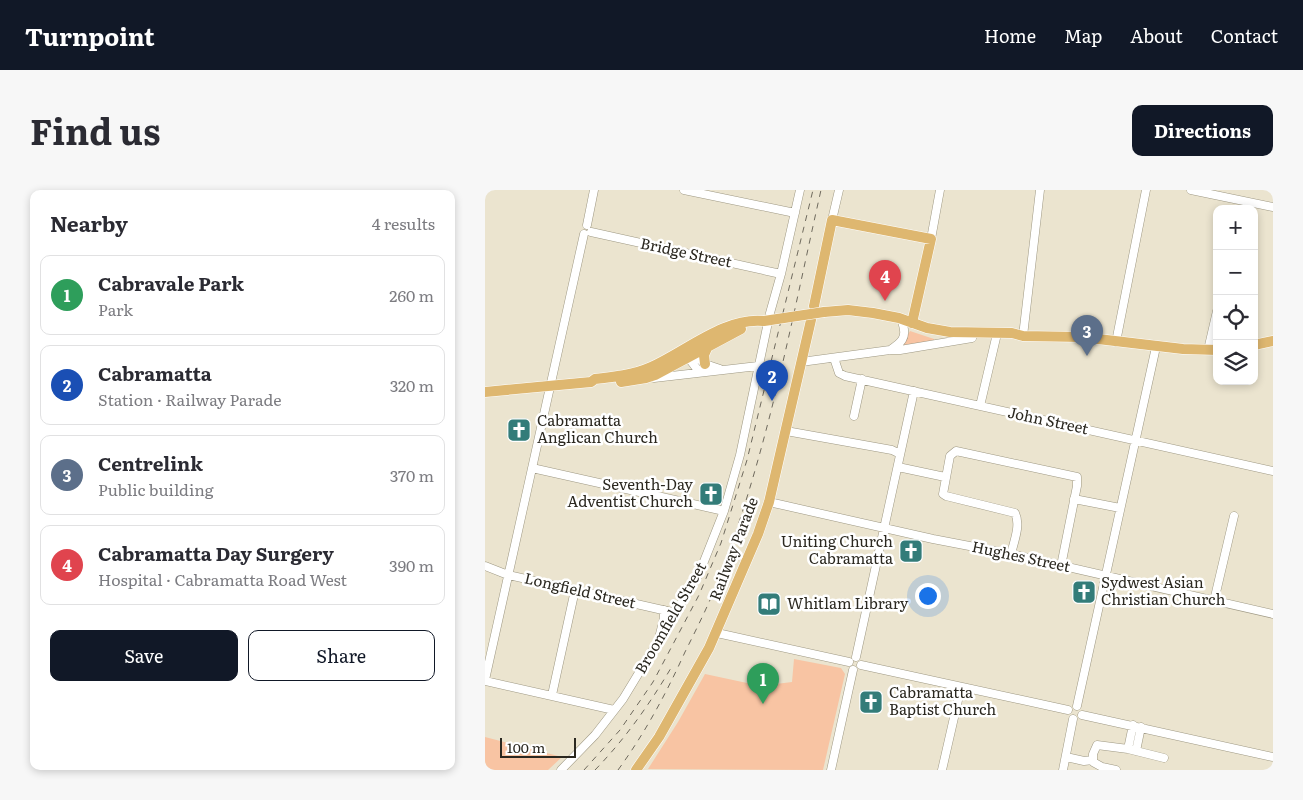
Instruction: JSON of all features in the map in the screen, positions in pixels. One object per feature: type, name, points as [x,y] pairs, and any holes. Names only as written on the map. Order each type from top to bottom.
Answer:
[{"type":"main road","points":[[814,306],[832,220],[931,239],[908,324]]},
{"type":"main road","points":[[591,382],[595,385],[645,378],[724,329],[762,321],[824,312],[860,311],[899,318],[908,324],[942,337],[1081,337],[1156,347],[1212,350]]},
{"type":"main road","name":"Railway Parade","points":[[636,770],[659,737],[717,633],[759,534],[769,502],[811,320]]},
{"type":"main road","points":[[485,392],[591,382],[595,379],[630,374],[708,346],[733,332],[762,321]]},
{"type":"main road","points":[[908,324],[947,332],[1013,333],[1023,336]]},
{"type":"main road","points":[[1258,344],[1273,341]]},
{"type":"main road","points":[[705,368],[704,355],[708,346]]},
{"type":"street","points":[[594,190],[587,230],[485,680],[614,710]]},
{"type":"street","points":[[684,190],[706,192],[795,213]]},
{"type":"street","name":"Broomfield Street","points":[[561,770],[595,735],[623,699],[699,574],[724,511],[740,455],[757,380],[762,321],[781,274],[800,190]]},
{"type":"street","points":[[832,220],[839,190]]},
{"type":"street","points":[[931,239],[940,190]]},
{"type":"street","points":[[1023,336],[1040,190]]},
{"type":"street","points":[[1116,342],[1146,190]]},
{"type":"street","points":[[1191,190],[1217,193],[1240,205]]},
{"type":"street","points":[[1258,206],[1273,207]]},
{"type":"street","name":"Bridge Street","points":[[587,230],[781,274]]},
{"type":"street","points":[[890,350],[903,340],[908,324]]},
{"type":"street","points":[[801,362],[900,350],[972,338]]},
{"type":"street","points":[[980,406],[996,338]]},
{"type":"street","points":[[1077,706],[1156,347]]},
{"type":"street","points":[[688,352],[705,368]]},
{"type":"street","name":"John Street","points":[[834,358],[839,373],[845,376],[1273,471]]},
{"type":"street","points":[[645,378],[705,368],[722,370],[758,366]]},
{"type":"street","points":[[854,416],[862,379]]},
{"type":"street","points":[[856,657],[914,391]]},
{"type":"street","points":[[786,431],[891,450],[900,454]]},
{"type":"street","points":[[1011,554],[1017,527],[1017,516],[1013,511],[944,496],[943,491],[950,456],[956,451],[1077,477],[1075,499],[1061,566]]},
{"type":"street","points":[[898,467],[945,478]]},
{"type":"street","points":[[533,468],[724,511]]},
{"type":"street","points":[[1075,499],[1120,508]]},
{"type":"street","name":"Hughes Street","points":[[769,502],[1011,554],[1273,614]]},
{"type":"street","points":[[1214,601],[1233,516]]},
{"type":"street","name":"Longfield Street","points":[[485,566],[508,575],[676,612]]},
{"type":"street","points":[[552,695],[575,590]]},
{"type":"street","points":[[657,643],[663,622],[664,610]]},
{"type":"street","points":[[717,633],[849,662]]},
{"type":"street","points":[[849,662],[856,657]]},
{"type":"street","points":[[856,657],[861,660],[861,665]]},
{"type":"street","points":[[849,662],[850,668],[853,670]]},
{"type":"street","points":[[853,670],[861,665]]},
{"type":"street","points":[[861,665],[1068,710],[1071,707],[1077,706],[1081,708],[1082,715]]},
{"type":"street","points":[[831,770],[853,670]]},
{"type":"street","points":[[943,770],[961,687]]},
{"type":"street","points":[[1068,710],[1069,717],[1073,719],[1079,718],[1082,715],[1273,756]]},
{"type":"street","points":[[1063,770],[1073,719]]},
{"type":"street","points":[[1132,750],[1137,726]]},
{"type":"street","points":[[1116,770],[1096,765],[1093,760],[1093,754],[1097,745],[1132,750],[1164,758]]},
{"type":"street","points":[[1066,757],[1084,762],[1093,760]]},
{"type":"shaded area","points":[[910,331],[934,339],[934,343],[901,346]]},
{"type":"shaded area","points":[[794,659],[841,668],[845,674],[823,770],[648,769],[678,722],[705,674],[761,686],[792,682]]},
{"type":"shaded area","points":[[485,737],[562,757],[548,770],[485,770]]},
{"type":"railway","points":[[584,770],[620,730],[653,682],[699,595],[721,543],[747,460],[813,190]]},
{"type":"railway","points":[[618,770],[655,713],[670,683],[713,593],[738,527],[778,384],[821,190]]},
{"type":"railway","points":[[595,770],[636,721],[671,668]]},
{"type":"place","name":"Cabramatta Day Surgery","points":[[885,301]]},
{"type":"place","name":"Centrelink","points":[[1087,356]]},
{"type":"place","name":"Cabramatta","points":[[772,401]]},
{"type":"place","name":"Cabramatta Anglican Church","points":[[519,430]]},
{"type":"place","name":"Seventh-Day Adventist Church","points":[[711,494]]},
{"type":"place","name":"Uniting Church Cabramatta","points":[[911,551]]},
{"type":"place","name":"Sydwest Asian Christian Church","points":[[1084,592]]},
{"type":"place","name":"Whitlam Library","points":[[769,604]]},
{"type":"place","name":"Cabramatta Baptist Church","points":[[871,702]]},
{"type":"place","name":"Cabravale Park","points":[[763,704]]}]
